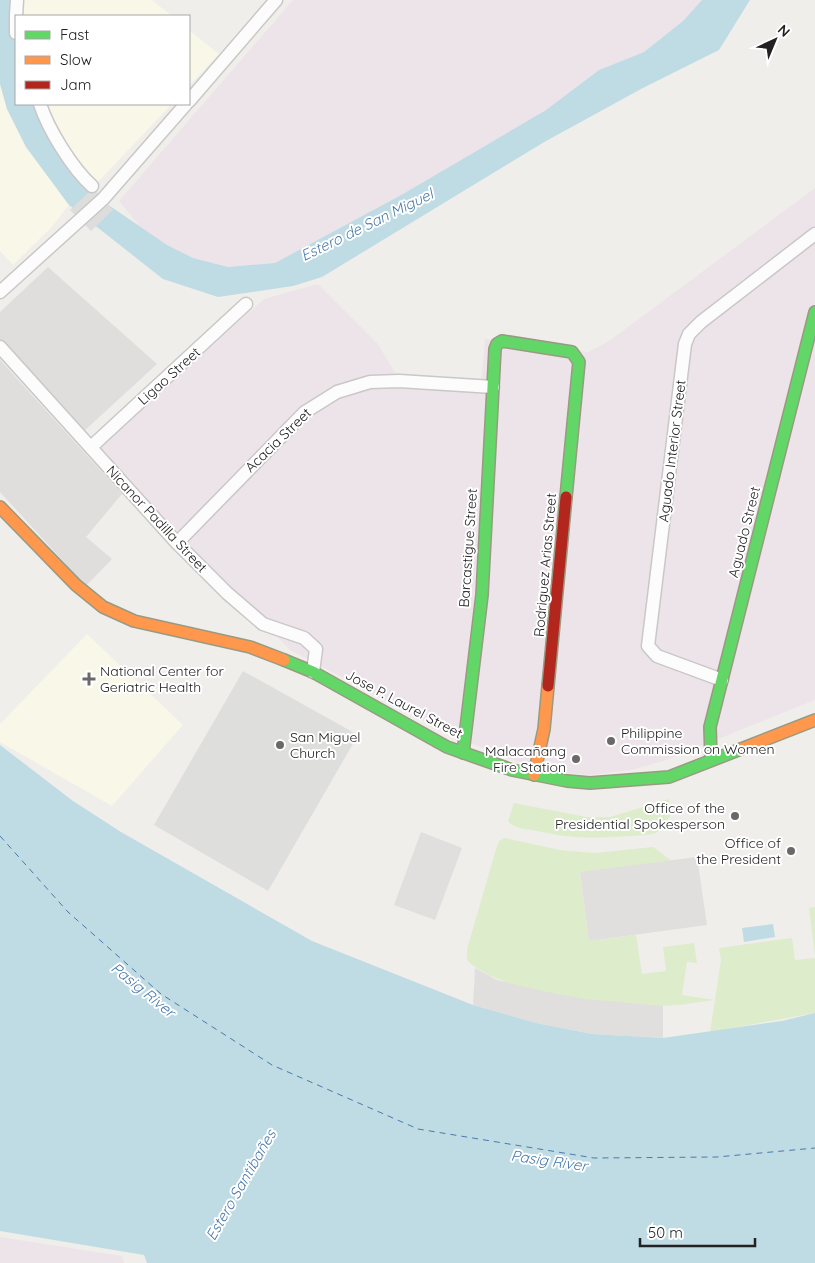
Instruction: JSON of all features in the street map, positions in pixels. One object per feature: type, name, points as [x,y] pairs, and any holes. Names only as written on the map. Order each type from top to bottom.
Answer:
[{"type":"street","points":[[16,15],[18,0]]},
{"type":"street","points":[[190,100],[276,0]]},
{"type":"street","points":[[41,105],[67,155],[82,177],[92,186]]},
{"type":"street","points":[[0,292],[103,199],[185,105]]},
{"type":"street","name":"Aguado Interior Street","points":[[722,680],[657,656],[648,646],[685,344],[689,334],[701,322],[815,234]]},
{"type":"street","name":"Ligao Street","points":[[91,447],[246,304]]},
{"type":"street","name":"Aguado Street","points":[[712,759],[710,727],[815,312]]},
{"type":"street","name":"Rodriguez Arias Street","points":[[496,344],[502,341],[572,352],[579,362],[544,729],[534,775]]},
{"type":"street","name":"Barcastigue Street","points":[[463,753],[482,595],[496,344]]},
{"type":"street","name":"Nicanor Padilla Street","points":[[0,347],[177,543],[227,593],[263,624],[304,638],[316,648],[313,672]]},
{"type":"street","name":"Acacia Street","points":[[177,543],[305,412],[336,392],[370,382],[399,381],[493,387]]},
{"type":"street","name":"Jose P. Laurel Street","points":[[0,507],[76,585],[102,607],[134,621],[250,647],[313,672],[426,736],[463,753],[534,775],[590,783],[669,777],[815,720]]},
{"type":"shaded area","points":[[22,0],[152,0],[171,15],[20,15]]},
{"type":"shaded area","points":[[293,0],[702,0],[683,21],[644,52],[599,70],[546,110],[403,194],[275,263],[228,267],[193,258],[167,245],[141,228],[119,201]]},
{"type":"shaded area","points":[[190,31],[219,54],[190,85]]},
{"type":"shaded area","points":[[0,84],[7,109],[26,147],[69,205],[52,227],[13,265],[0,251]]},
{"type":"shaded area","points":[[47,105],[171,105],[97,183],[60,139]]},
{"type":"shaded area","points":[[815,188],[815,700],[666,760],[632,770],[591,775],[551,772],[507,758],[451,735],[290,650],[98,448],[264,299],[318,284],[378,344],[397,376],[480,394],[485,339],[588,352],[609,341]]},
{"type":"shaded area","points":[[48,267],[157,364],[84,431],[0,343],[0,312]]},
{"type":"shaded area","points":[[0,360],[122,494],[86,537],[112,559],[86,586],[0,492]]},
{"type":"shaded area","name":"National Center for Geriatric Health","points":[[87,634],[183,725],[112,806],[0,742],[0,724]]},
{"type":"shaded area","points":[[243,671],[358,735],[268,891],[154,825]]},
{"type":"shaded area","points":[[421,832],[462,848],[435,920],[394,905]]},
{"type":"shaded area","points":[[697,857],[707,925],[589,941],[580,872]]},
{"type":"shaded area","points":[[475,968],[497,980],[547,992],[586,999],[663,1006],[663,1038],[592,1034],[536,1023],[473,1005]]},
{"type":"shaded area","points":[[0,1237],[122,1256],[124,1263],[0,1263]]},
{"type":"green space","points":[[669,799],[670,816],[660,830],[654,834],[607,837],[564,836],[522,829],[508,821],[514,803],[586,817],[610,817]]},
{"type":"green space","points":[[505,838],[560,850],[595,853],[653,847],[672,861],[580,873],[589,941],[636,935],[642,974],[666,971],[663,947],[694,943],[697,963],[687,962],[682,995],[715,1000],[661,1006],[587,1000],[505,982],[483,972],[467,960],[467,949],[497,846],[500,840]]},
{"type":"green space","points":[[815,907],[815,956],[809,908]]},
{"type":"green space","points":[[792,938],[795,960],[815,958],[815,1013],[710,1032],[721,960],[719,948]]},
{"type":"water","name":"Estero de San Miguel","points":[[0,0],[14,0],[12,30],[15,42],[15,105],[35,105],[69,167],[88,191],[167,245],[193,258],[228,267],[275,263],[403,194],[546,110],[599,70],[644,52],[683,21],[702,0],[750,0],[719,50],[641,89],[546,141],[322,277],[293,286],[218,297],[163,279],[69,205],[26,147],[7,109],[0,84]]},
{"type":"water","points":[[0,745],[73,801],[121,832],[312,941],[473,1005],[536,1023],[592,1034],[663,1038],[782,1021],[815,1013],[815,1263],[147,1263],[144,1255],[0,1231]]},
{"type":"water","points":[[773,924],[775,937],[744,942],[742,928]]},
{"type":"pier","points":[[93,188],[113,210],[91,231],[70,210]]},
{"type":"ferry route","points":[[0,836],[68,912],[161,994],[272,1065],[418,1129],[594,1158],[717,1157],[815,1148]]},
{"type":"traffic: fast","points":[[711,759],[710,727],[815,312]]},
{"type":"traffic: fast","points":[[463,753],[482,595],[495,349],[497,344],[502,341],[572,352],[579,362],[566,497]]},
{"type":"traffic: fast","points":[[284,660],[313,672],[447,747],[512,770],[567,781],[590,783],[669,777],[741,749]]},
{"type":"traffic: slow","points":[[0,507],[76,585],[103,607],[134,621],[250,647],[284,660]]},
{"type":"traffic: slow","points":[[534,775],[544,729],[548,686]]},
{"type":"traffic: slow","points":[[741,749],[815,720]]},
{"type":"traffic: jam","points":[[548,686],[566,497]]},
{"type":"place","name":"National Center for Geriatric Health","points":[[89,679]]},
{"type":"place","name":"Philippine Commission on Women","points":[[611,741]]},
{"type":"place","name":"San Miguel Church","points":[[280,745]]},
{"type":"place","name":"Malacañang Fire Station","points":[[576,759]]},
{"type":"place","name":"Office of the Presidential Spokesperson","points":[[735,816]]},
{"type":"place","name":"Office of the President","points":[[791,851]]},
{"type":"water label","name":"Pasig River","points":[[143,990]]},
{"type":"water label","name":"Pasig River","points":[[549,1161]]},
{"type":"water label","name":"Estero Santibañes","points":[[241,1185]]}]
